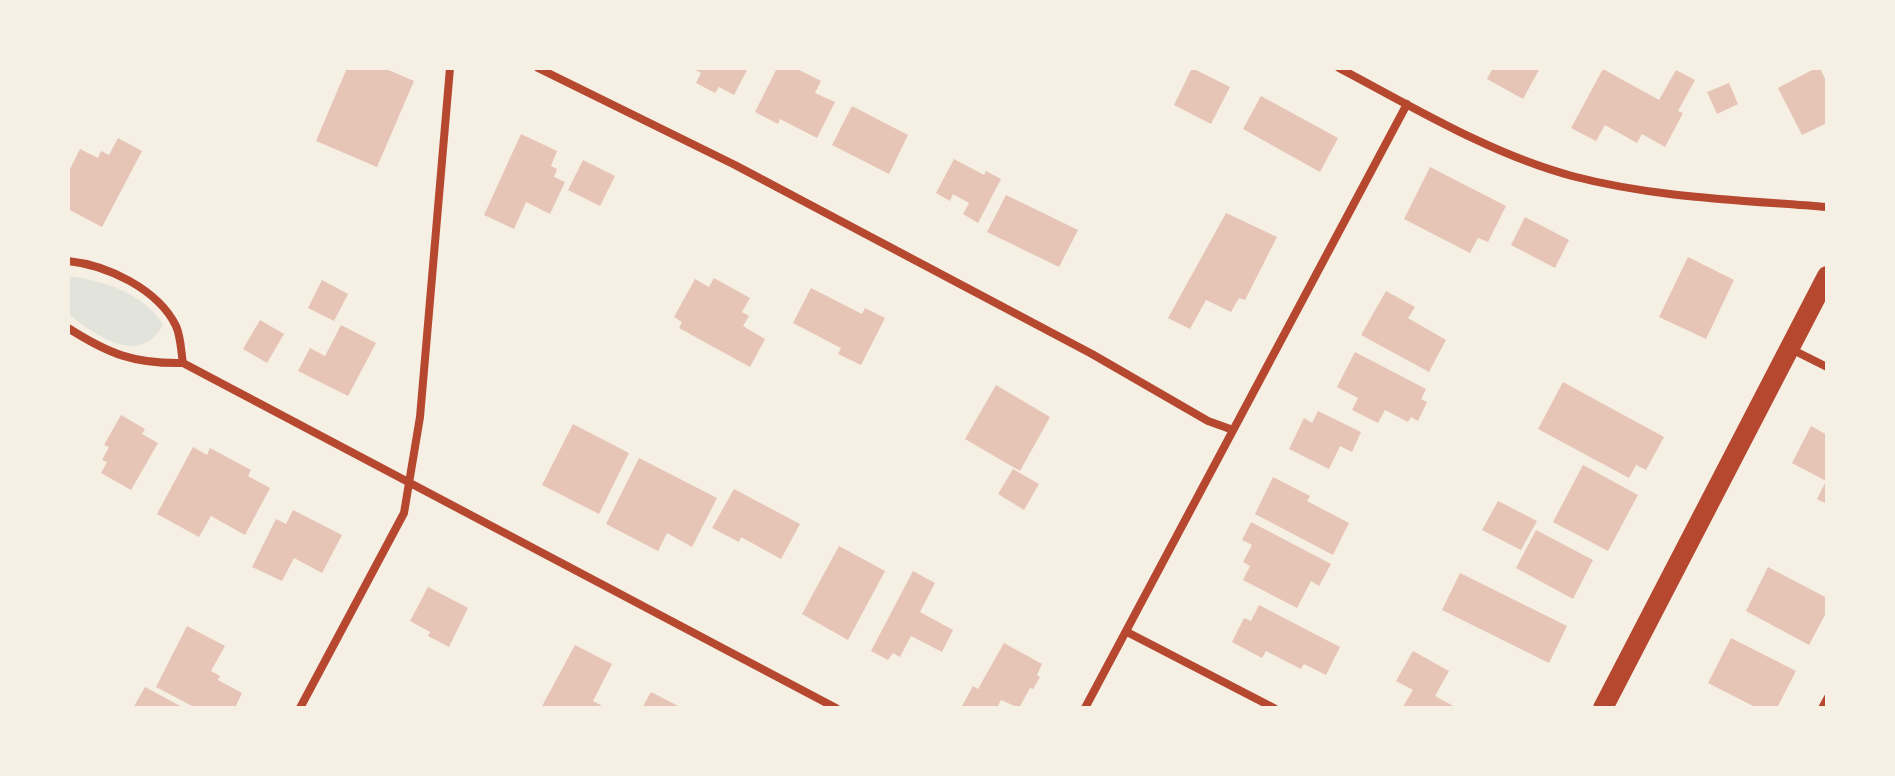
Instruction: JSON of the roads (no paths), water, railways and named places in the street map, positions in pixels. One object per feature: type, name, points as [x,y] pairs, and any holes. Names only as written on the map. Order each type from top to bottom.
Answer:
[{"type":"main road","points":[[1603,708],[1827,276]]},
{"type":"street","points":[[300,708],[404,513],[421,402],[450,68]]},
{"type":"street","points":[[538,68],[735,165],[1092,354],[1208,421],[1233,430]]},
{"type":"street","points":[[1339,68],[1464,134],[1570,175],[1661,195],[1827,207]]},
{"type":"street","points":[[1085,708],[1407,104]]},
{"type":"street","points":[[68,261],[88,263],[114,273],[165,309],[178,329],[183,363]]},
{"type":"street","points":[[68,328],[128,359],[149,364],[183,363],[836,708]]},
{"type":"street","points":[[1789,348],[1827,367]]},
{"type":"street","points":[[1127,632],[1274,708]]},
{"type":"lane","points":[[1821,708],[1827,697]]}]
